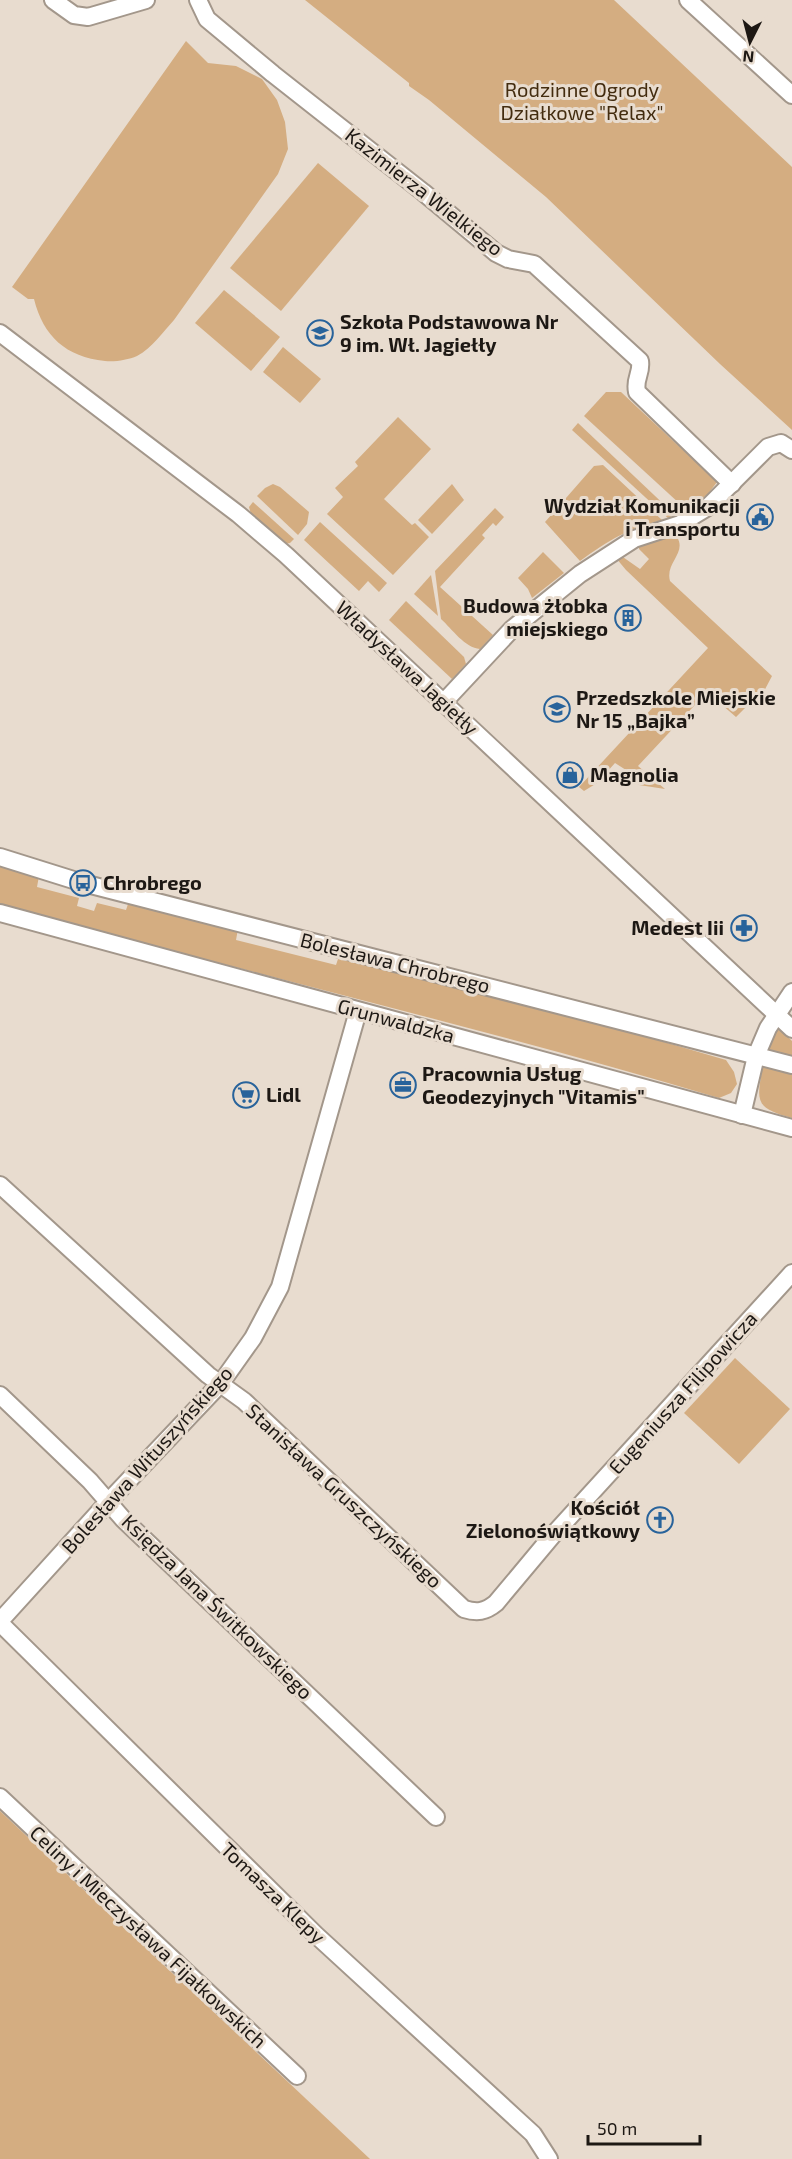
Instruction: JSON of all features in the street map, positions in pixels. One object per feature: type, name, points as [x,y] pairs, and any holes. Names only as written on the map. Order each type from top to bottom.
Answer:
[{"type":"street","points":[[53,0],[74,15],[88,17],[146,0]]},
{"type":"street","name":"Kazimierza Wielkiego","points":[[198,0],[207,19],[496,253],[508,259],[534,264],[640,362],[641,369],[635,381],[637,392],[732,484]]},
{"type":"street","points":[[688,0],[792,95]]},
{"type":"street","name":"Władysława Jagiełły","points":[[0,333],[238,514],[303,571],[792,1029]]},
{"type":"street","points":[[443,703],[512,629],[580,574],[634,539],[680,524],[708,507],[768,447],[781,443],[792,450]]},
{"type":"street","name":"Bolesława Chrobrego","points":[[0,857],[83,883],[792,1065]]},
{"type":"street","name":"Grunwaldzka","points":[[0,913],[792,1128]]},
{"type":"street","points":[[742,1115],[756,1056],[777,1014],[792,992]]},
{"type":"street","name":"Bolesława Wituszyńskiego","points":[[0,1622],[109,1501],[221,1383],[253,1338],[280,1287],[358,1011]]},
{"type":"street","name":"Stanisława Gruszczyńskiego","points":[[0,1185],[202,1370],[244,1401],[464,1609],[474,1612]]},
{"type":"street","name":"Eugeniusza Filipowicza","points":[[474,1612],[487,1610],[496,1603],[552,1536],[792,1274]]},
{"type":"street","name":"Księdza Jana Świtkowskiego","points":[[0,1395],[90,1480],[123,1519],[436,1817]]},
{"type":"street","name":"Tomasza Klepy","points":[[0,1622],[316,1935],[533,2134],[549,2159]]},
{"type":"street","name":"Celiny i Mieczysława Fijałkowskich","points":[[0,1797],[297,2076]]},
{"type":"green space","name":"Rodzinne Ogrody Działkowe \"Relax\"","points":[[305,0],[614,0],[792,167],[792,430],[546,197]]},
{"type":"green space","points":[[186,41],[208,63],[236,66],[262,79],[277,100],[285,122],[288,149],[278,174],[174,320],[152,344],[142,353],[130,359],[105,361],[91,359],[79,355],[58,342],[43,324],[34,299],[28,299],[12,287]]},
{"type":"green space","points":[[318,163],[369,206],[281,311],[230,268]]},
{"type":"green space","points":[[224,290],[280,337],[251,371],[195,323]]},
{"type":"green space","points":[[283,347],[321,379],[300,403],[263,372]]},
{"type":"green space","points":[[606,392],[621,392],[717,482],[708,494],[694,505],[680,504],[584,416]]},
{"type":"green space","points":[[398,417],[431,449],[384,499],[429,537],[393,575],[327,514],[343,497],[335,488],[358,466],[355,462]]},
{"type":"green space","points":[[578,423],[673,513],[669,519],[572,430]]},
{"type":"green space","points":[[603,465],[662,520],[638,527],[619,536],[580,561],[545,522],[594,466]]},
{"type":"green space","points":[[273,484],[280,487],[309,512],[307,524],[298,535],[257,496]]},
{"type":"green space","points":[[452,484],[464,500],[432,534],[418,520]]},
{"type":"green space","points":[[253,502],[294,539],[290,543],[285,544],[251,514],[249,507]]},
{"type":"green space","points":[[495,508],[504,517],[496,526],[493,523],[482,535],[485,538],[440,587],[493,635],[480,649],[464,642],[441,619],[435,571]]},
{"type":"green space","points":[[320,522],[387,583],[379,592],[368,581],[359,591],[304,540]]},
{"type":"green space","points":[[669,535],[677,537],[679,543],[678,553],[670,569],[670,581],[772,676],[762,695],[760,693],[756,696],[751,693],[745,700],[749,704],[736,717],[707,692],[638,766],[665,789],[639,785],[623,775],[626,770],[615,763],[597,783],[584,791],[579,787],[708,648],[616,558],[620,555],[640,569],[649,559],[639,549],[639,546]]},
{"type":"green space","points":[[543,552],[564,573],[532,598],[528,589],[518,578]]},
{"type":"green space","points":[[431,575],[438,616],[414,594]]},
{"type":"green space","points":[[406,601],[464,657],[466,664],[452,679],[389,620]]},
{"type":"green space","points":[[0,865],[39,876],[37,887],[79,898],[77,906],[94,911],[97,903],[126,910],[129,901],[238,929],[236,940],[336,965],[339,956],[726,1060],[734,1072],[737,1084],[731,1093],[719,1098],[540,1047],[0,904]]},
{"type":"green space","points":[[778,1027],[792,1041],[792,1057],[767,1050],[772,1031]]},
{"type":"green space","points":[[771,1064],[792,1071],[792,1118],[771,1111],[761,1102],[759,1088],[763,1066]]},
{"type":"green space","points":[[735,1358],[790,1409],[739,1464],[684,1413]]},
{"type":"green space","points":[[0,1811],[370,2159],[0,2159]]},
{"type":"place","name":"Szkoła Podstawowa Nr 9 im. Wł. Jagiełły","points":[[320,333]]},
{"type":"place","name":"Wydział Komunikacji i Transportu","points":[[760,517]]},
{"type":"place","name":"Budowa żłobka miejskiego","points":[[628,618]]},
{"type":"place","name":"Przedszkole Miejskie Nr 15 „Bajka”","points":[[557,709]]},
{"type":"place","name":"Magnolia","points":[[570,775]]},
{"type":"place","name":"Chrobrego","points":[[83,883]]},
{"type":"place","name":"Medest Iii","points":[[744,928]]},
{"type":"place","name":"Pracownia Usług Geodezyjnych \"Vitamis\"","points":[[403,1085]]},
{"type":"place","name":"Lidl","points":[[246,1095]]},
{"type":"place","name":"Kościół Zielonoświątkowy","points":[[660,1520]]}]
